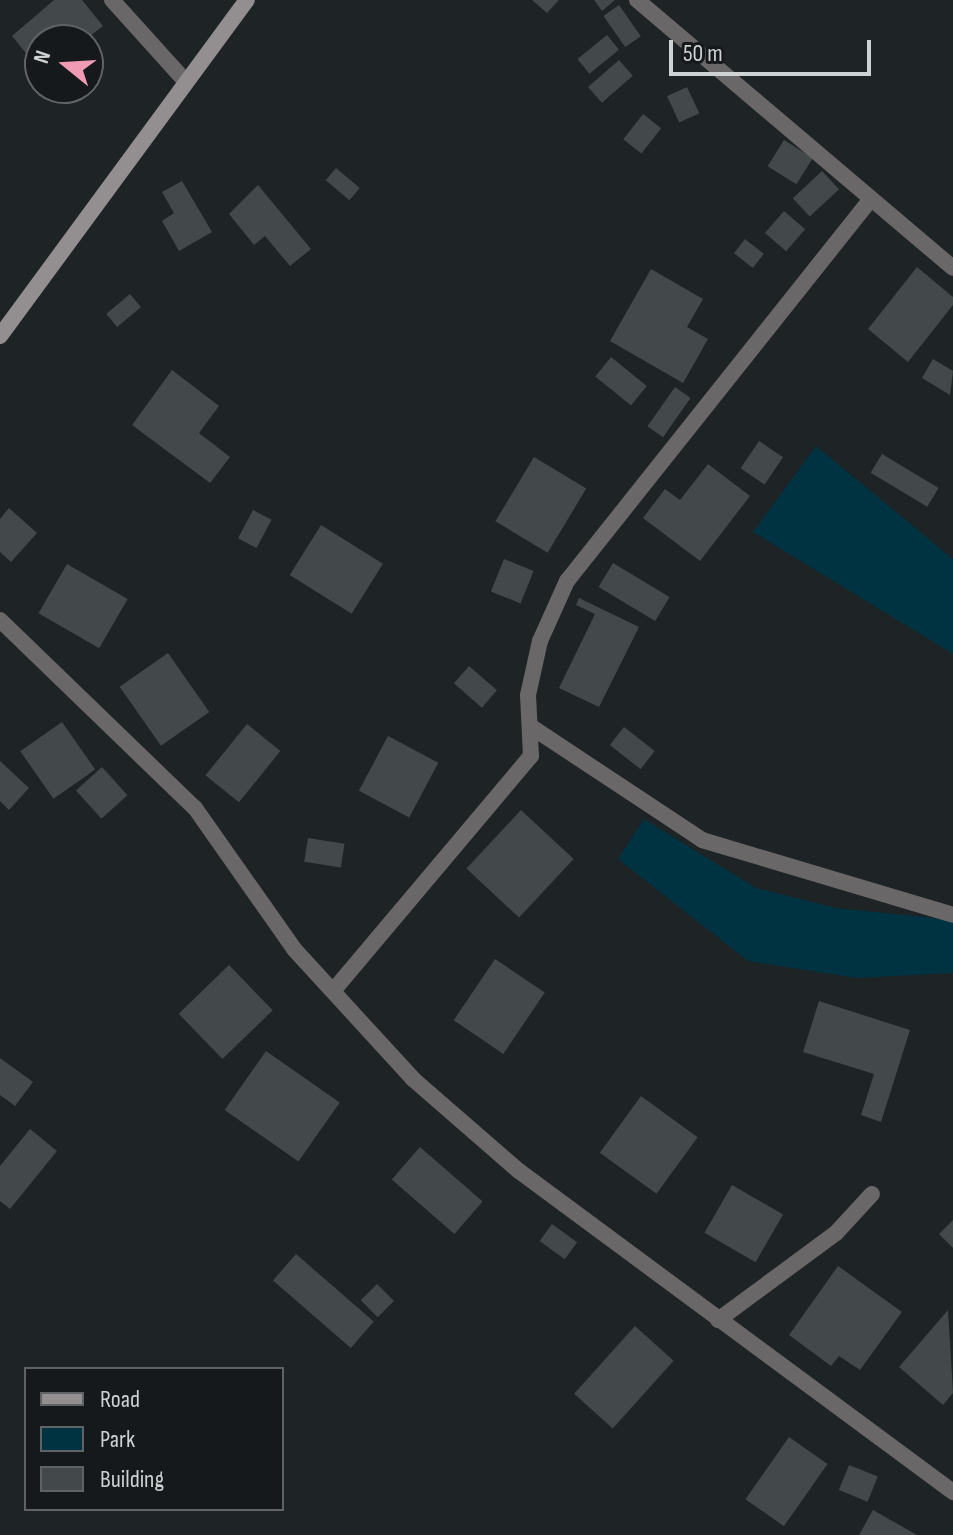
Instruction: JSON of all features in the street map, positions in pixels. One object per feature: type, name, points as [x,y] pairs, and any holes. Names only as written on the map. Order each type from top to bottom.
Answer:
[{"type":"main road","points":[[0,336],[247,0]]},
{"type":"street","points":[[112,0],[186,82]]},
{"type":"street","points":[[637,0],[869,201],[953,268]]},
{"type":"street","points":[[333,991],[503,795],[531,756],[530,726],[540,641],[567,581],[869,201]]},
{"type":"street","points":[[0,620],[195,808],[333,991],[413,1079],[519,1171],[953,1492]]},
{"type":"street","points":[[530,726],[702,840],[953,915]]},
{"type":"street","points":[[718,1320],[836,1233],[872,1194]]},
{"type":"green space","points":[[816,446],[953,559],[953,654],[753,532]]},
{"type":"green space","points":[[644,819],[756,888],[836,908],[953,920],[953,973],[857,978],[748,961],[618,859]]},
{"type":"building","points":[[54,0],[82,0],[101,24],[26,24]]},
{"type":"building","points":[[532,0],[559,0],[547,13]]},
{"type":"building","points":[[594,0],[615,0],[602,11]]},
{"type":"building","points":[[619,5],[641,36],[625,47],[603,16]]},
{"type":"building","points":[[24,26],[24,51],[12,36]]},
{"type":"building","points":[[607,35],[619,50],[589,74],[577,59]]},
{"type":"building","points":[[619,60],[633,76],[602,103],[588,87]]},
{"type":"building","points":[[687,87],[699,113],[679,123],[667,96]]},
{"type":"building","points":[[643,114],[661,128],[641,153],[623,139]]},
{"type":"building","points":[[784,140],[813,158],[796,184],[768,166]]},
{"type":"building","points":[[336,168],[360,188],[349,200],[326,180]]},
{"type":"building","points":[[822,171],[839,189],[810,217],[793,198]]},
{"type":"building","points":[[182,181],[212,232],[179,251],[162,221],[174,213],[162,192]]},
{"type":"building","points":[[258,185],[311,249],[290,266],[265,236],[254,245],[229,214]]},
{"type":"building","points":[[784,211],[805,229],[786,251],[765,233]]},
{"type":"building","points":[[745,239],[764,254],[753,268],[734,253]]},
{"type":"building","points":[[917,267],[953,297],[953,305],[908,362],[868,329]]},
{"type":"building","points":[[651,269],[703,299],[687,327],[708,339],[683,383],[610,341]]},
{"type":"building","points":[[130,294],[141,307],[117,327],[106,314]]},
{"type":"building","points":[[611,357],[647,386],[631,405],[595,376]]},
{"type":"building","points":[[933,359],[953,371],[950,395],[922,378]]},
{"type":"building","points":[[172,370],[219,406],[199,433],[230,457],[210,483],[132,425]]},
{"type":"building","points":[[675,387],[691,398],[663,437],[647,426]]},
{"type":"building","points":[[759,441],[783,457],[765,485],[741,468]]},
{"type":"building","points":[[882,454],[939,488],[927,507],[871,473]]},
{"type":"building","points":[[534,457],[586,488],[548,553],[495,521]]},
{"type":"building","points":[[708,464],[750,496],[700,561],[643,518],[665,489],[680,500]]},
{"type":"building","points":[[9,508],[37,533],[11,562],[0,552],[0,519]]},
{"type":"building","points":[[253,510],[272,520],[257,548],[238,538]]},
{"type":"building","points":[[321,525],[383,564],[352,614],[290,575]]},
{"type":"building","points":[[504,559],[534,571],[521,603],[491,591]]},
{"type":"building","points":[[613,563],[670,597],[655,621],[599,587]]},
{"type":"building","points":[[67,564],[128,599],[99,648],[39,613]]},
{"type":"building","points":[[579,598],[639,627],[599,707],[559,688],[595,614],[576,605]]},
{"type":"building","points":[[168,653],[209,712],[161,746],[120,687]]},
{"type":"building","points":[[469,666],[497,690],[482,708],[454,683]]},
{"type":"building","points":[[62,722],[95,770],[53,799],[20,751]]},
{"type":"building","points":[[247,724],[280,751],[239,802],[205,775]]},
{"type":"building","points":[[624,727],[655,751],[641,769],[610,745]]},
{"type":"building","points":[[388,736],[438,763],[409,818],[359,791]]},
{"type":"building","points":[[0,761],[29,788],[9,810],[0,801]]},
{"type":"building","points":[[102,767],[127,795],[101,819],[76,790]]},
{"type":"building","points":[[521,810],[574,859],[519,918],[466,869]]},
{"type":"building","points":[[308,838],[345,844],[341,867],[304,862]]},
{"type":"building","points":[[495,959],[545,993],[503,1054],[454,1020]]},
{"type":"building","points":[[229,965],[273,1010],[222,1059],[179,1014]]},
{"type":"building","points":[[819,1001],[910,1030],[881,1122],[861,1115],[874,1074],[803,1052]]},
{"type":"building","points":[[266,1051],[340,1103],[298,1162],[225,1110]]},
{"type":"building","points":[[0,1058],[33,1082],[15,1106],[0,1095]]},
{"type":"building","points":[[641,1096],[698,1137],[656,1194],[600,1153]]},
{"type":"building","points":[[30,1129],[57,1151],[10,1209],[0,1201],[0,1166]]},
{"type":"building","points":[[420,1147],[483,1201],[454,1234],[392,1179]]},
{"type":"building","points":[[732,1185],[783,1214],[756,1262],[704,1233]]},
{"type":"building","points":[[953,1220],[953,1248],[939,1234]]},
{"type":"building","points":[[552,1224],[577,1242],[565,1259],[540,1241]]},
{"type":"building","points":[[296,1254],[374,1322],[351,1348],[273,1280]]},
{"type":"building","points":[[838,1266],[902,1312],[860,1370],[839,1356],[831,1366],[789,1335]]},
{"type":"building","points":[[377,1284],[394,1301],[378,1317],[361,1300]]},
{"type":"building","points":[[948,1310],[953,1393],[943,1405],[899,1367]]},
{"type":"building","points":[[635,1326],[674,1361],[613,1428],[574,1394]]},
{"type":"building","points":[[789,1437],[828,1464],[784,1526],[745,1499]]},
{"type":"building","points":[[849,1465],[878,1477],[868,1502],[839,1490]]},
{"type":"building","points":[[873,1510],[917,1535],[859,1535]]}]
